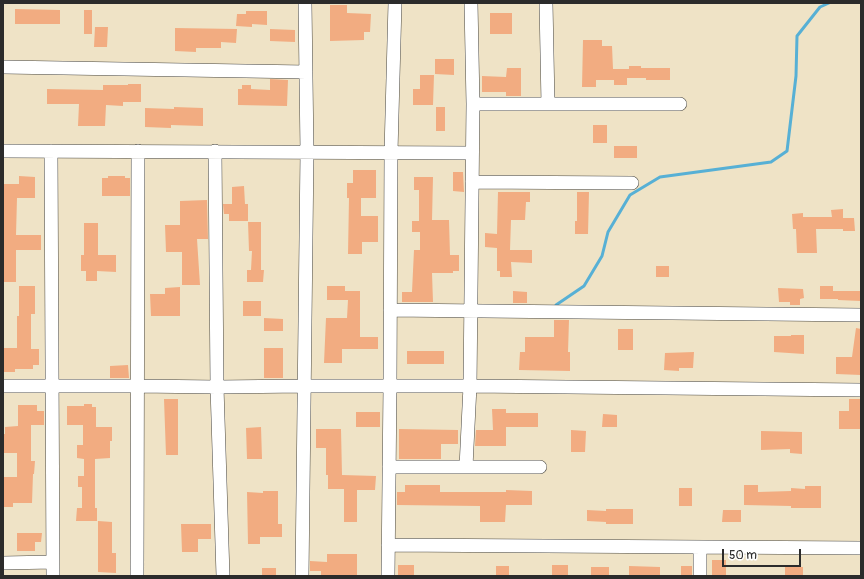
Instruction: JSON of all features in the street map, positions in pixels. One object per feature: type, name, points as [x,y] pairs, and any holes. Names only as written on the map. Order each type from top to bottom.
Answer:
[{"type":"street","points":[[302,576],[307,152],[305,3]]},
{"type":"street","points":[[388,576],[391,152],[395,3]]},
{"type":"street","points":[[466,467],[470,386],[471,310],[471,3]]},
{"type":"street","points":[[546,3],[548,104]]},
{"type":"street","points":[[3,67],[306,72]]},
{"type":"street","points":[[472,104],[680,104]]},
{"type":"street","points":[[3,150],[472,153]]},
{"type":"street","points":[[51,151],[53,576]]},
{"type":"street","points":[[137,576],[138,151]]},
{"type":"street","points":[[215,151],[217,388],[223,576]]},
{"type":"street","points":[[472,182],[632,183]]},
{"type":"street","points":[[390,310],[861,314]]},
{"type":"street","points":[[3,386],[137,386],[217,388],[304,386],[470,386],[861,390]]},
{"type":"street","points":[[389,467],[540,467]]},
{"type":"street","points":[[388,545],[861,548]]},
{"type":"street","points":[[700,547],[700,576]]},
{"type":"street","points":[[3,563],[53,562]]},
{"type":"building","points":[[330,5],[347,5],[347,13],[371,14],[370,32],[364,32],[364,40],[330,41]]},
{"type":"building","points":[[15,9],[60,10],[60,24],[15,24]]},
{"type":"building","points":[[84,10],[92,10],[92,34],[84,34]]},
{"type":"building","points":[[246,11],[267,11],[267,25],[252,24],[252,27],[236,26],[237,14],[246,14]]},
{"type":"building","points":[[490,13],[512,13],[512,34],[490,34]]},
{"type":"building","points":[[95,27],[108,27],[107,47],[94,47]]},
{"type":"building","points":[[175,28],[237,29],[236,43],[221,42],[221,48],[196,48],[196,52],[175,51]]},
{"type":"building","points":[[270,29],[295,30],[295,42],[270,41]]},
{"type":"building","points":[[583,40],[602,40],[602,46],[612,46],[613,69],[629,69],[629,66],[641,66],[641,68],[670,68],[670,80],[627,78],[627,85],[614,85],[614,80],[596,80],[596,87],[582,87]]},
{"type":"building","points":[[435,59],[454,59],[454,75],[435,74]]},
{"type":"building","points":[[507,68],[521,68],[521,96],[506,96],[506,92],[482,92],[482,76],[506,77]]},
{"type":"building","points":[[420,75],[434,75],[433,105],[413,105],[413,89],[420,89]]},
{"type":"building","points":[[270,79],[288,80],[287,106],[238,105],[238,89],[242,89],[242,85],[251,85],[251,89],[270,90]]},
{"type":"building","points":[[141,84],[141,102],[123,102],[123,106],[106,105],[105,126],[78,126],[79,104],[47,104],[47,89],[103,90],[103,85]]},
{"type":"building","points":[[174,107],[203,108],[203,126],[171,125],[171,128],[145,127],[145,108],[174,109]]},
{"type":"building","points":[[436,107],[445,107],[445,131],[436,131]]},
{"type":"building","points":[[593,125],[607,125],[607,143],[593,143]]},
{"type":"building","points":[[614,146],[637,146],[637,158],[614,158]]},
{"type":"building","points":[[353,170],[376,170],[376,198],[361,198],[361,216],[378,216],[378,242],[362,242],[362,254],[348,254],[349,198],[347,198],[347,183],[353,183]]},
{"type":"building","points":[[453,172],[463,172],[464,192],[453,191]]},
{"type":"building","points":[[19,176],[35,177],[35,198],[17,198],[16,235],[41,235],[41,250],[16,250],[16,282],[3,282],[3,184],[19,184]]},
{"type":"building","points":[[108,176],[125,176],[125,178],[130,178],[130,196],[102,196],[102,178],[108,178]]},
{"type":"building","points":[[414,177],[433,177],[432,220],[449,220],[450,255],[459,255],[459,271],[453,271],[453,273],[432,273],[433,302],[402,302],[402,292],[412,292],[414,250],[420,250],[420,232],[412,232],[412,221],[419,221],[419,190],[414,190]]},
{"type":"building","points":[[244,186],[245,204],[248,204],[248,221],[229,221],[229,214],[224,214],[223,204],[232,204],[232,187]]},
{"type":"building","points":[[498,192],[530,192],[530,202],[526,202],[525,220],[511,220],[510,250],[532,250],[532,263],[511,262],[512,277],[500,277],[500,271],[497,271],[497,248],[485,247],[485,233],[497,234]]},
{"type":"building","points":[[577,192],[589,192],[588,234],[575,234],[575,221],[577,221]]},
{"type":"building","points":[[207,200],[208,239],[197,239],[200,285],[182,285],[182,252],[166,252],[165,225],[180,225],[180,201]]},
{"type":"building","points":[[843,209],[843,218],[854,218],[855,231],[843,231],[843,229],[816,229],[817,253],[797,253],[796,229],[793,229],[792,214],[803,213],[803,217],[832,217],[831,210]]},
{"type":"building","points":[[248,222],[261,222],[261,270],[264,270],[263,282],[247,282],[247,270],[251,270],[252,251],[249,251]]},
{"type":"building","points":[[84,223],[98,223],[98,255],[116,255],[116,272],[97,271],[97,281],[86,281],[86,271],[81,271],[81,255],[84,255]]},
{"type":"building","points":[[656,266],[669,266],[669,277],[656,277]]},
{"type":"building","points":[[19,286],[35,286],[35,314],[31,314],[31,349],[39,349],[39,365],[33,365],[33,369],[15,369],[15,372],[3,372],[3,348],[17,348]]},
{"type":"building","points":[[327,286],[345,286],[345,291],[360,291],[360,337],[378,337],[378,349],[342,349],[342,363],[324,363],[326,318],[347,318],[348,300],[327,300]]},
{"type":"building","points":[[820,286],[833,286],[833,291],[861,291],[861,301],[820,299]]},
{"type":"building","points":[[180,287],[180,316],[151,316],[150,294],[165,294],[165,288]]},
{"type":"building","points":[[778,288],[803,289],[804,298],[800,299],[800,305],[790,305],[790,302],[779,302]]},
{"type":"building","points":[[513,291],[527,292],[527,303],[513,303]]},
{"type":"building","points":[[243,301],[261,301],[261,316],[243,316]]},
{"type":"building","points":[[264,318],[283,319],[283,331],[264,331]]},
{"type":"building","points":[[554,320],[569,320],[568,352],[570,352],[570,371],[519,370],[520,352],[525,352],[525,337],[554,337]]},
{"type":"building","points":[[856,328],[861,329],[861,375],[836,374],[836,357],[852,357]]},
{"type":"building","points":[[618,329],[633,329],[633,350],[618,350]]},
{"type":"building","points":[[804,335],[804,354],[774,352],[774,336]]},
{"type":"building","points":[[264,348],[283,348],[283,378],[264,378]]},
{"type":"building","points":[[407,351],[444,351],[444,364],[407,364]]},
{"type":"building","points":[[694,352],[693,368],[679,368],[679,371],[664,370],[665,353]]},
{"type":"building","points":[[128,365],[129,378],[110,378],[110,366]]},
{"type":"building","points":[[164,399],[178,399],[178,455],[166,455]]},
{"type":"building","points":[[849,399],[861,399],[861,429],[839,429],[839,411],[849,411]]},
{"type":"building","points":[[84,404],[92,404],[92,407],[96,407],[96,427],[112,427],[110,458],[95,459],[95,508],[97,508],[97,521],[76,521],[77,508],[82,508],[82,487],[78,487],[78,476],[84,476],[84,459],[77,458],[77,445],[83,445],[83,425],[67,425],[67,406],[84,406]]},
{"type":"building","points":[[18,405],[37,405],[37,411],[44,411],[44,425],[31,425],[31,461],[35,461],[32,503],[13,503],[13,507],[3,507],[3,477],[17,477],[17,453],[3,453],[3,434],[5,434],[5,427],[18,426]]},
{"type":"building","points":[[492,409],[506,409],[506,413],[538,413],[538,427],[506,427],[506,446],[475,446],[476,430],[493,430]]},
{"type":"building","points":[[356,412],[380,412],[380,427],[356,427]]},
{"type":"building","points":[[603,414],[617,415],[617,427],[602,427]]},
{"type":"building","points":[[261,427],[262,459],[247,459],[246,428]]},
{"type":"building","points":[[316,429],[341,429],[342,475],[376,476],[375,490],[357,490],[357,522],[344,522],[344,489],[328,489],[328,475],[326,475],[326,448],[316,448]]},
{"type":"building","points":[[399,429],[458,430],[458,444],[441,444],[441,459],[399,459]]},
{"type":"building","points":[[571,430],[586,431],[585,452],[571,452]]},
{"type":"building","points":[[761,431],[802,432],[802,454],[790,453],[790,449],[761,450]]},
{"type":"building","points":[[405,485],[440,485],[440,492],[506,492],[506,490],[532,491],[532,505],[506,505],[505,522],[480,522],[480,506],[397,505],[397,492],[405,492]]},
{"type":"building","points":[[744,485],[758,485],[758,492],[791,491],[791,488],[805,489],[805,486],[821,486],[821,508],[744,505]]},
{"type":"building","points":[[679,488],[692,488],[692,506],[679,506]]},
{"type":"building","points":[[263,491],[278,491],[278,524],[282,524],[282,537],[260,537],[260,544],[248,544],[247,492],[263,493]]},
{"type":"building","points":[[606,509],[633,509],[633,524],[606,524],[606,522],[587,521],[587,510],[606,511]]},
{"type":"building","points":[[723,510],[741,510],[741,522],[722,522]]},
{"type":"building","points":[[98,521],[112,522],[112,553],[116,553],[116,573],[98,572]]},
{"type":"building","points":[[181,524],[211,524],[211,539],[198,539],[198,552],[182,552]]},
{"type":"building","points":[[17,533],[42,533],[41,542],[35,542],[35,551],[17,551]]},
{"type":"building","points":[[327,554],[357,554],[357,576],[321,576],[321,571],[310,571],[310,561],[327,562]]},
{"type":"building","points":[[712,560],[726,560],[726,576],[712,575]]},
{"type":"building","points":[[398,565],[414,565],[414,576],[398,576]]},
{"type":"building","points":[[552,565],[568,565],[568,576],[552,576]]},
{"type":"building","points":[[496,566],[509,566],[509,576],[496,576]]},
{"type":"building","points":[[629,566],[660,567],[660,576],[629,576]]},
{"type":"building","points":[[681,566],[692,566],[692,576],[681,576]]},
{"type":"building","points":[[591,567],[609,567],[609,576],[591,576]]},
{"type":"building","points":[[785,567],[803,567],[803,576],[785,576]]},
{"type":"building","points":[[262,568],[276,568],[276,576],[262,576]]},
{"type":"waterway","points":[[556,305],[584,286],[602,256],[608,232],[630,195],[660,177],[771,162],[787,151],[796,76],[797,36],[820,7],[829,3]]}]
